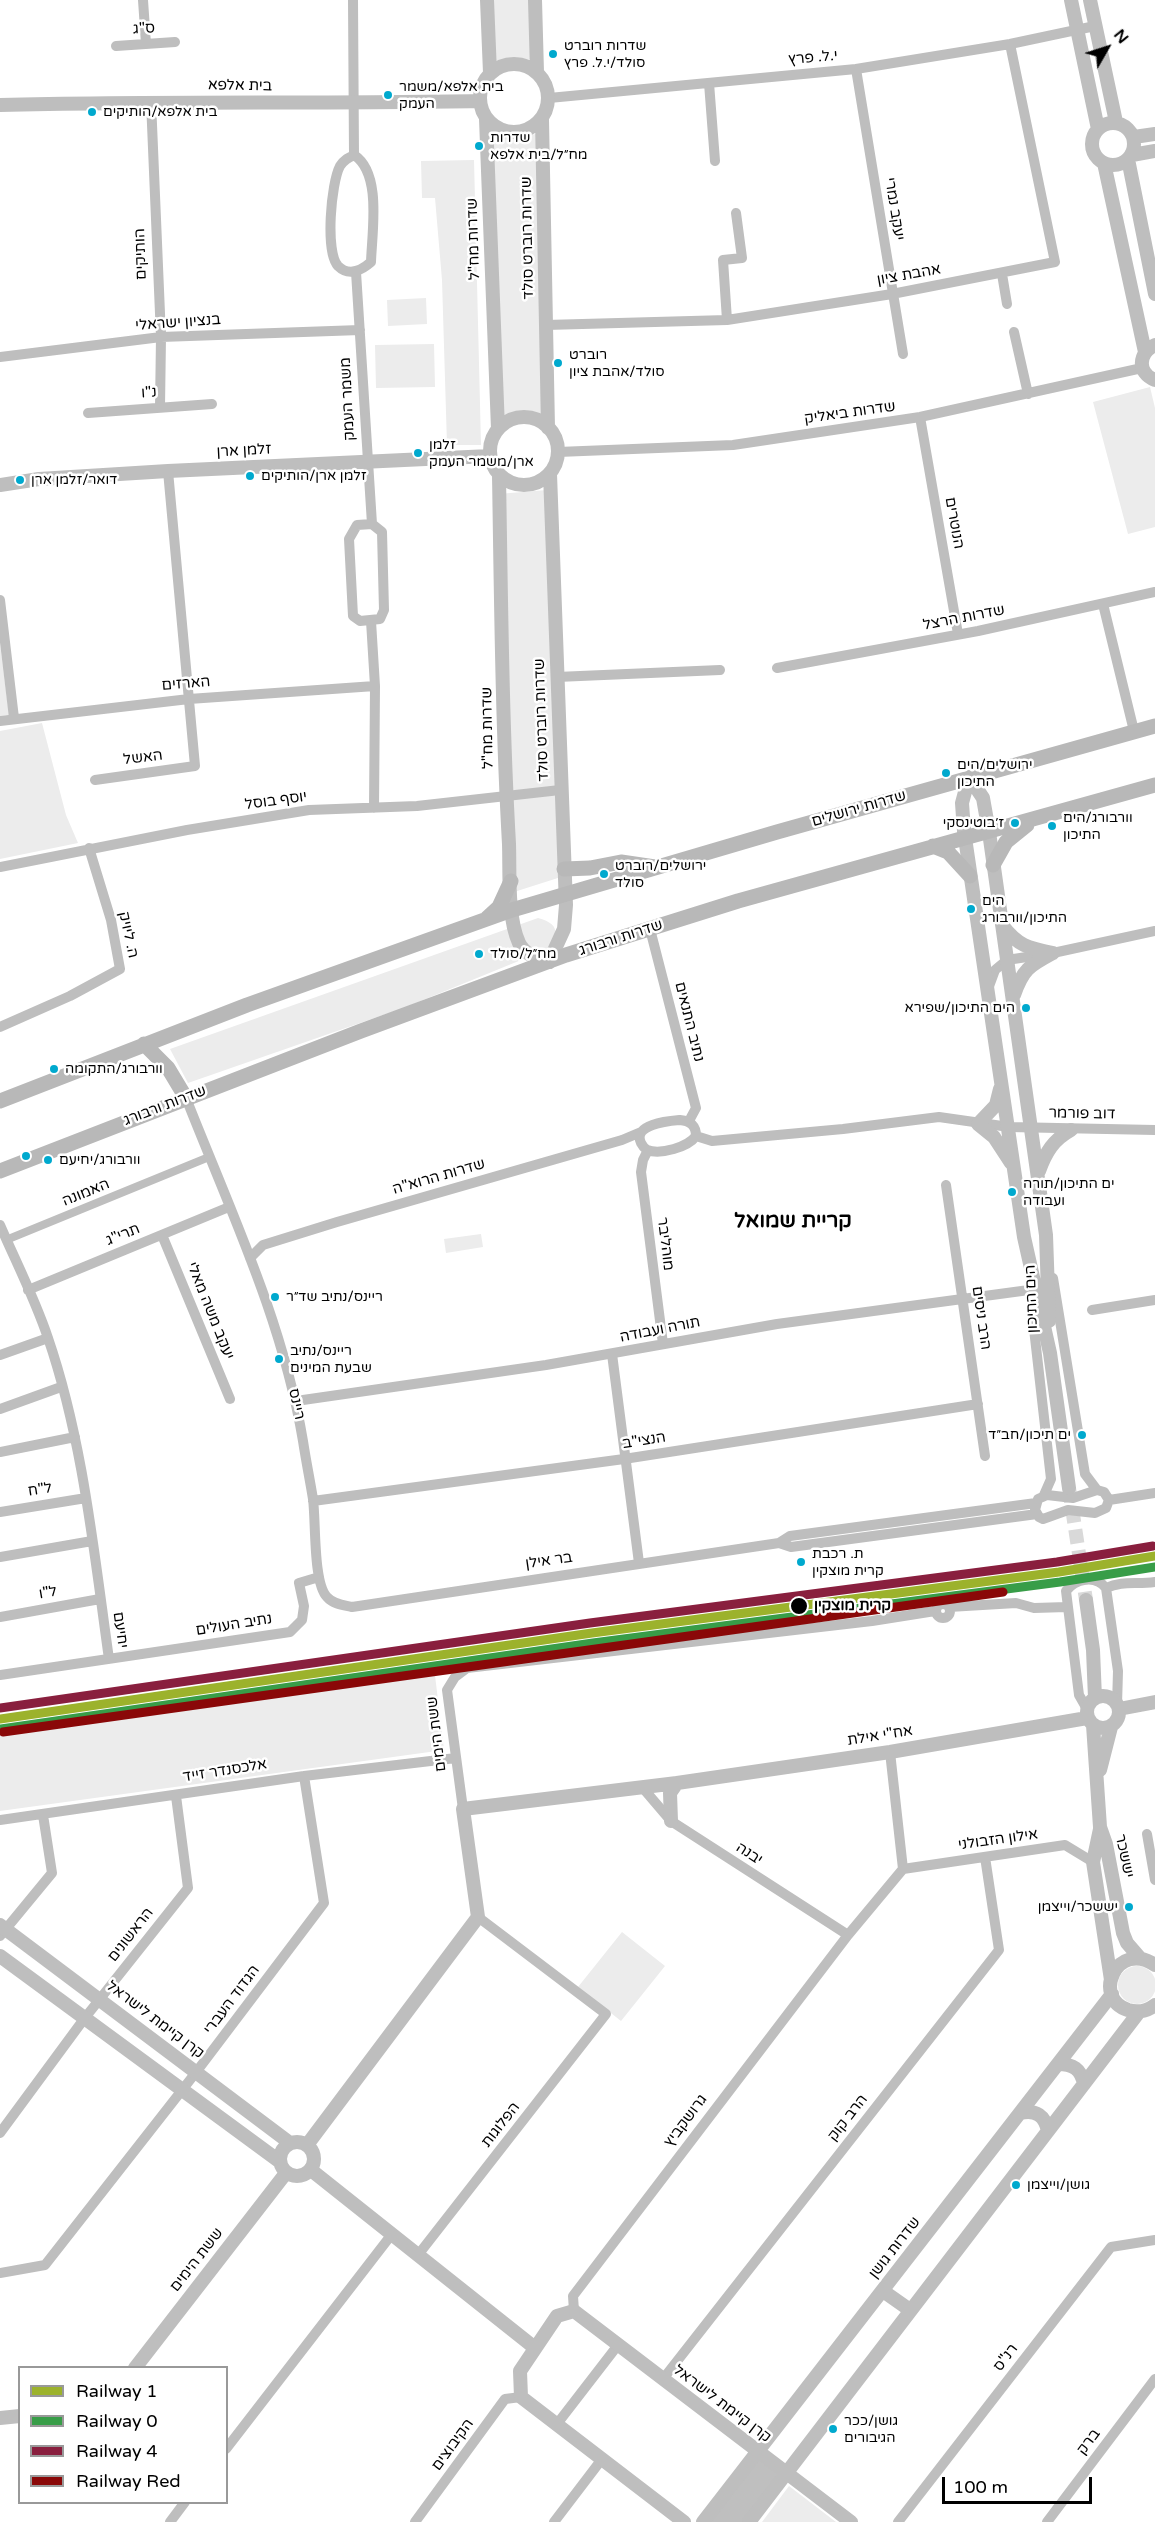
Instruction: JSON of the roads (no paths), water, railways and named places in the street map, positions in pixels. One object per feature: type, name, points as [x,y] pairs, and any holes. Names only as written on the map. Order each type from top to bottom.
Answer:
[{"type":"main road","name":"שדרות ירושלים","points":[[565,896],[969,777],[1155,726]]},
{"type":"main road","name":"שדרות ורבורג","points":[[0,1171],[167,1105],[549,962],[738,901],[1155,785]]},
{"type":"main road","points":[[993,865],[1006,843],[1016,832],[1040,817]]},
{"type":"main road","points":[[933,846],[948,852],[970,876]]},
{"type":"main road","points":[[564,869],[590,868],[621,862],[658,868]]},
{"type":"main road","points":[[484,921],[499,907],[511,880]]},
{"type":"main road","points":[[0,1101],[144,1044],[512,910],[565,896]]},
{"type":"main road","name":"ריינס","points":[[144,1044],[168,1068],[186,1098]]},
{"type":"street","points":[[143,0],[146,44]]},
{"type":"street","points":[[352,0],[354,155]]},
{"type":"street","points":[[487,0],[490,73],[480,91],[480,101],[486,119],[494,126],[514,133],[534,127],[542,120],[549,98],[543,80],[537,72],[518,64],[508,64],[490,73]]},
{"type":"street","points":[[535,0],[537,72]]},
{"type":"street","points":[[1071,0],[1098,129]]},
{"type":"street","points":[[1090,0],[1116,122]]},
{"type":"street","name":"י.ל. פרץ","points":[[549,98],[856,69],[1010,44],[1095,26]]},
{"type":"street","name":"ס\"ג","points":[[116,46],[175,42]]},
{"type":"street","name":"אהבת ציון","points":[[546,325],[727,320],[892,294],[1055,262],[1010,44]]},
{"type":"street","name":"יעקב נמרי","points":[[856,69],[903,354]]},
{"type":"street","points":[[709,83],[715,161]]},
{"type":"street","name":"בית אלפא","points":[[0,105],[151,101],[355,103],[480,101]]},
{"type":"street","name":"הותיקים","points":[[151,101],[160,337],[160,406]]},
{"type":"street","name":"שדרות מח\"ל","points":[[486,119],[498,429]]},
{"type":"street","name":"שדרות רוברט סולד","points":[[542,120],[548,428]]},
{"type":"street","points":[[1155,151],[1130,157],[1117,165],[1104,163],[1098,159],[1092,147],[1092,141],[1098,129],[1116,122],[1127,127],[1134,137],[1135,143],[1130,157],[1155,294]]},
{"type":"street","points":[[1134,137],[1155,134]]},
{"type":"street","points":[[354,155],[364,161],[369,171],[372,189],[371,261],[356,272],[338,265],[334,256],[330,219],[333,190],[339,168],[345,160],[354,155]]},
{"type":"street","points":[[1104,163],[1150,349],[1141,363],[1142,368],[1154,382]]},
{"type":"street","points":[[727,320],[723,260],[741,258],[736,213]]},
{"type":"street","name":"משמר העמק","points":[[356,272],[372,524],[382,532],[384,610],[380,619],[371,621]]},
{"type":"street","points":[[1002,274],[1007,304]]},
{"type":"street","name":"בנציון ישראלי","points":[[0,357],[160,337],[360,330]]},
{"type":"street","points":[[1014,332],[1028,394]]},
{"type":"street","name":"שדרות ביאליק","points":[[558,452],[733,445],[920,417],[1142,368]]},
{"type":"street","name":"נ\"ו","points":[[88,412],[212,404]]},
{"type":"street","name":"הנוטרים","points":[[920,417],[958,634]]},
{"type":"street","points":[[517,418],[539,421],[548,428],[557,443],[558,452],[549,474],[541,481],[530,485],[519,485],[508,482],[499,474],[490,456],[490,447],[498,429],[506,422],[517,418]]},
{"type":"street","name":"זלמן ארן","points":[[0,485],[168,471],[490,456]]},
{"type":"street","points":[[168,471],[189,699]]},
{"type":"street","name":"שדרות מח\"ל","points":[[499,474],[506,797],[513,922],[519,944],[532,956],[549,962]]},
{"type":"street","name":"שדרות רוברט סולד","points":[[549,474],[565,896],[564,929],[549,962]]},
{"type":"street","points":[[372,524],[357,525],[349,539],[353,616],[360,621],[371,621],[375,686],[374,808]]},
{"type":"street","name":"שדרות הרצל","points":[[777,668],[958,634],[1153,592]]},
{"type":"street","points":[[0,600],[14,718]]},
{"type":"street","points":[[1103,604],[1134,732]]},
{"type":"street","points":[[557,677],[720,670]]},
{"type":"street","name":"הארזים","points":[[0,721],[189,699],[375,686]]},
{"type":"street","name":"האשל","points":[[95,780],[195,766],[189,699]]},
{"type":"street","name":"הים התיכון","points":[[969,777],[983,798],[989,831],[1032,1128],[1046,1235],[1050,1353]]},
{"type":"street","name":"הים התיכון","points":[[969,777],[962,803],[970,876],[1024,1237],[1050,1353]]},
{"type":"street","name":"יוסף בוסל","points":[[0,867],[89,848],[309,810],[374,808],[561,790]]},
{"type":"street","name":"ה. ליויק","points":[[0,1027],[70,996],[120,969],[111,920],[89,848]]},
{"type":"street","points":[[1002,924],[1012,938],[1026,948],[1053,953]]},
{"type":"street","name":"נתיב התנאים","points":[[650,929],[696,1108],[689,1121]]},
{"type":"street","points":[[988,989],[995,970],[1007,960],[1053,953],[1155,931]]},
{"type":"street","points":[[1013,997],[1022,974],[1030,965],[1053,953]]},
{"type":"street","points":[[978,1124],[996,1105],[1000,1094],[1001,1077]]},
{"type":"street","name":"ריינס","points":[[186,1098],[250,1258],[283,1349],[296,1401],[313,1501],[319,1577],[326,1597]]},
{"type":"street","points":[[167,1105],[184,1109],[194,1119]]},
{"type":"street","points":[[696,1136],[712,1141],[843,1130],[939,1118],[1009,1127]]},
{"type":"street","name":"שדרות הרוא\"ה","points":[[250,1258],[263,1245],[622,1140],[647,1127],[667,1121],[689,1121]]},
{"type":"street","points":[[641,1132],[639,1138],[642,1146],[648,1150],[683,1146],[696,1136],[694,1125],[689,1121]]},
{"type":"street","points":[[978,1124],[994,1137],[1009,1158],[1016,1180]]},
{"type":"street","name":"דוב פורמר","points":[[1009,1127],[1155,1130]]},
{"type":"street","points":[[1038,1173],[1050,1147],[1058,1137],[1071,1130]]},
{"type":"street","name":"מוהליבר","points":[[648,1150],[641,1172],[663,1344]]},
{"type":"street","name":"האמונה","points":[[3,1241],[209,1157]]},
{"type":"street","name":"הרב ניסים","points":[[946,1185],[985,1456]]},
{"type":"street","name":"תרי\"ג","points":[[28,1290],[229,1207]]},
{"type":"street","name":"יחיעם","points":[[0,1225],[3,1241],[28,1290],[48,1338],[75,1437],[109,1659]]},
{"type":"street","name":"יעקב משה מאלי","points":[[162,1235],[230,1399]]},
{"type":"street","points":[[1046,1235],[1085,1474],[1097,1490]]},
{"type":"street","points":[[1024,1237],[1051,1479],[1039,1504],[1040,1518],[1047,1519],[1068,1510],[1099,1513],[1106,1508],[1109,1500]]},
{"type":"street","name":"תורה ועבודה","points":[[296,1401],[612,1354],[797,1321],[1029,1290]]},
{"type":"street","points":[[1092,1310],[1155,1300]]},
{"type":"street","points":[[0,1355],[48,1338]]},
{"type":"street","points":[[1050,1353],[1069,1488]]},
{"type":"street","points":[[612,1354],[639,1563]]},
{"type":"street","points":[[0,1409],[61,1387]]},
{"type":"street","name":"הנצי\"ב","points":[[313,1501],[624,1459],[978,1404]]},
{"type":"street","points":[[0,1452],[75,1437]]},
{"type":"street","points":[[1039,1504],[1073,1498],[1097,1490],[1104,1492],[1109,1500]]},
{"type":"street","points":[[1109,1500],[1155,1493]]},
{"type":"street","name":"ל\"ח","points":[[0,1512],[86,1497]]},
{"type":"street","name":"בר אילן","points":[[326,1597],[337,1604],[352,1607],[779,1543],[790,1536],[1039,1504]]},
{"type":"street","points":[[0,1557],[92,1541]]},
{"type":"street","name":"נתיב העולים","points":[[109,1659],[290,1632],[302,1620],[304,1606],[298,1583],[319,1577]]},
{"type":"street","points":[[1111,1727],[1102,1729],[1079,1695],[1066,1591],[1074,1583],[1091,1580],[1099,1582],[1106,1588],[1118,1671],[1115,1704]]},
{"type":"street","points":[[1106,1588],[1116,1583],[1130,1581],[1155,1582]]},
{"type":"street","name":"ל\"ו","points":[[0,1617],[100,1599]]},
{"type":"street","name":"יששכר","points":[[1086,1600],[1093,1650],[1090,1713],[1100,1827],[1094,1862],[1112,1994]]},
{"type":"street","name":"ששת הימים","points":[[478,1917],[447,1690],[455,1677],[467,1668],[872,1621],[935,1611],[940,1604],[949,1607],[1016,1603],[1034,1608],[1067,1607]]},
{"type":"street","name":"יששכר","points":[[1093,1650],[1119,1717],[1111,1727],[1097,1781]]},
{"type":"street","points":[[0,1676],[109,1659]]},
{"type":"street","points":[[1090,1713],[1115,1704],[1155,1702]]},
{"type":"street","name":"אח\"י אילת","points":[[677,1783],[890,1752],[1090,1713]]},
{"type":"street","points":[[890,1752],[903,1869]]},
{"type":"street","name":"אלכסנדר זייד","points":[[0,1820],[304,1776],[456,1758]]},
{"type":"street","name":"הגדוד העברי","points":[[0,2273],[45,2265],[197,2072],[324,1903],[304,1776]]},
{"type":"street","points":[[463,1809],[677,1783]]},
{"type":"street","points":[[671,1821],[670,1793],[677,1783]]},
{"type":"street","name":"יבנה","points":[[642,1787],[671,1821],[848,1935]]},
{"type":"street","name":"הראשונים","points":[[0,2133],[84,2019],[188,1888],[176,1796]]},
{"type":"street","points":[[2,1930],[52,1873],[43,1815]]},
{"type":"street","name":"יששכר","points":[[1100,1827],[1106,1844],[1123,1933],[1127,1943],[1140,1958]]},
{"type":"street","points":[[1147,1834],[1155,1880]]},
{"type":"street","name":"אילון הזבולני","points":[[903,1869],[1065,1845],[1094,1862]]},
{"type":"street","name":"הרב קוק","points":[[663,2379],[999,1950],[985,1857]]},
{"type":"street","name":"גרושקביץ","points":[[574,2311],[573,2296],[848,1935],[903,1869]]},
{"type":"street","points":[[307,2145],[478,1917]]},
{"type":"street","name":"הפלוגות","points":[[418,2255],[606,2014],[478,1917]]},
{"type":"street","name":"קרן קיימת לישראל","points":[[2,1930],[100,1999],[290,2143]]},
{"type":"street","points":[[0,1956],[182,2091],[282,2167],[290,2176],[302,2176],[310,2170],[314,2160],[311,2149],[302,2142],[290,2143]]},
{"type":"street","points":[[1111,1980],[1113,1972],[1124,1961],[1140,1958],[1155,1965]]},
{"type":"street","points":[[1112,1994],[1123,2008],[1150,2008]]},
{"type":"street","name":"שדרות גושן","points":[[703,2522],[1112,1994]]},
{"type":"street","points":[[749,2522],[1084,2084],[1150,2008]]},
{"type":"street","points":[[1058,2064],[1068,2064],[1076,2068],[1082,2074],[1084,2084]]},
{"type":"street","points":[[1020,2113],[1030,2110],[1040,2115],[1046,2122],[1048,2131]]},
{"type":"street","name":"ששת הימים","points":[[136,2366],[282,2167],[282,2150],[290,2143]]},
{"type":"street","points":[[310,2170],[534,2348]]},
{"type":"street","points":[[228,2446],[392,2235]]},
{"type":"street","name":"רנ\"ס","points":[[898,2522],[1111,2247],[1155,2240]]},
{"type":"street","points":[[883,2291],[910,2310]]},
{"type":"street","points":[[574,2311],[557,2316],[534,2348],[520,2371],[521,2397],[684,2522]]},
{"type":"street","name":"קרן קיימת לישראל","points":[[574,2311],[851,2522]]},
{"type":"street","points":[[557,2424],[618,2345]]},
{"type":"street","name":"ברק","points":[[1047,2522],[1155,2379]]},
{"type":"street","name":"הקיבוצים","points":[[415,2522],[505,2399],[521,2397]]},
{"type":"street","points":[[0,2418],[18,2416]]},
{"type":"street","points":[[554,2522],[602,2459]]},
{"type":"street","points":[[170,2522],[184,2504]]},
{"type":"tunnel","points":[[1069,1488],[1086,1600]]},
{"type":"rail line","name":"4","points":[[0,1708],[590,1623],[1057,1562],[1153,1546]]},
{"type":"rail line","name":"1","points":[[0,1719],[592,1633],[1059,1572],[1155,1556]]},
{"type":"rail line","name":"0","points":[[1,1729],[593,1643],[1060,1582],[1155,1567]]},
{"type":"rail line","name":"Red","points":[[3,1732],[1003,1592]]},
{"type":"place","name":"שדרות רוברט סולד/י.ל. פרץ","points":[[553,54]]},
{"type":"place","name":"בית אלפא/משמר העמק","points":[[388,95]]},
{"type":"place","name":"בית אלפא/הותיקים","points":[[92,112]]},
{"type":"place","name":"שדרות מח״ל/בית אלפא","points":[[479,146]]},
{"type":"place","name":"רוברט סולד/אהבת ציון","points":[[558,363]]},
{"type":"place","name":"זלמן ארן/משמר העמק","points":[[418,453]]},
{"type":"place","name":"זלמן ארן/הותיקים","points":[[250,476]]},
{"type":"place","name":"דואר/זלמן ארן","points":[[20,480]]},
{"type":"place","name":"ירושלים/הים התיכון","points":[[946,773]]},
{"type":"place","name":"ז׳בוטינסקי","points":[[1015,823]]},
{"type":"place","name":"וורבורג/הים התיכון","points":[[1052,826]]},
{"type":"place","name":"ירושלים/רוברט סולד","points":[[604,874]]},
{"type":"place","name":"הים התיכון/וורבורג","points":[[971,909]]},
{"type":"place","name":"מח״ל/סולד","points":[[479,954]]},
{"type":"place","name":"הים התיכון/שפירא","points":[[1026,1008]]},
{"type":"place","name":"וורבורג/התקומה","points":[[54,1069]]},
{"type":"place","name":"וורבורג/יחיעם","points":[[48,1160]]},
{"type":"place","name":"ים התיכון/תורה ועבודה","points":[[1012,1192]]},
{"type":"place","name":"ריינס/נתיב שד״ר","points":[[275,1297]]},
{"type":"place","name":"ריינס/נתיב שבעת המינים","points":[[279,1359]]},
{"type":"place","name":"ים תיכון/חב״ד","points":[[1082,1435]]},
{"type":"place","name":"ת. רכבת קרית מוצקין","points":[[801,1562]]},
{"type":"place","name":"קרית מוצקין","points":[[799,1606]]},
{"type":"place","name":"יששכר/וייצמן","points":[[1129,1907]]},
{"type":"place","name":"גושן/וייצמן","points":[[1016,2185]]},
{"type":"place","name":"גושן/ככר הגיבורים","points":[[833,2429]]},
{"type":"district","name":"קריית שמואל","points":[[793,1221]]}]
